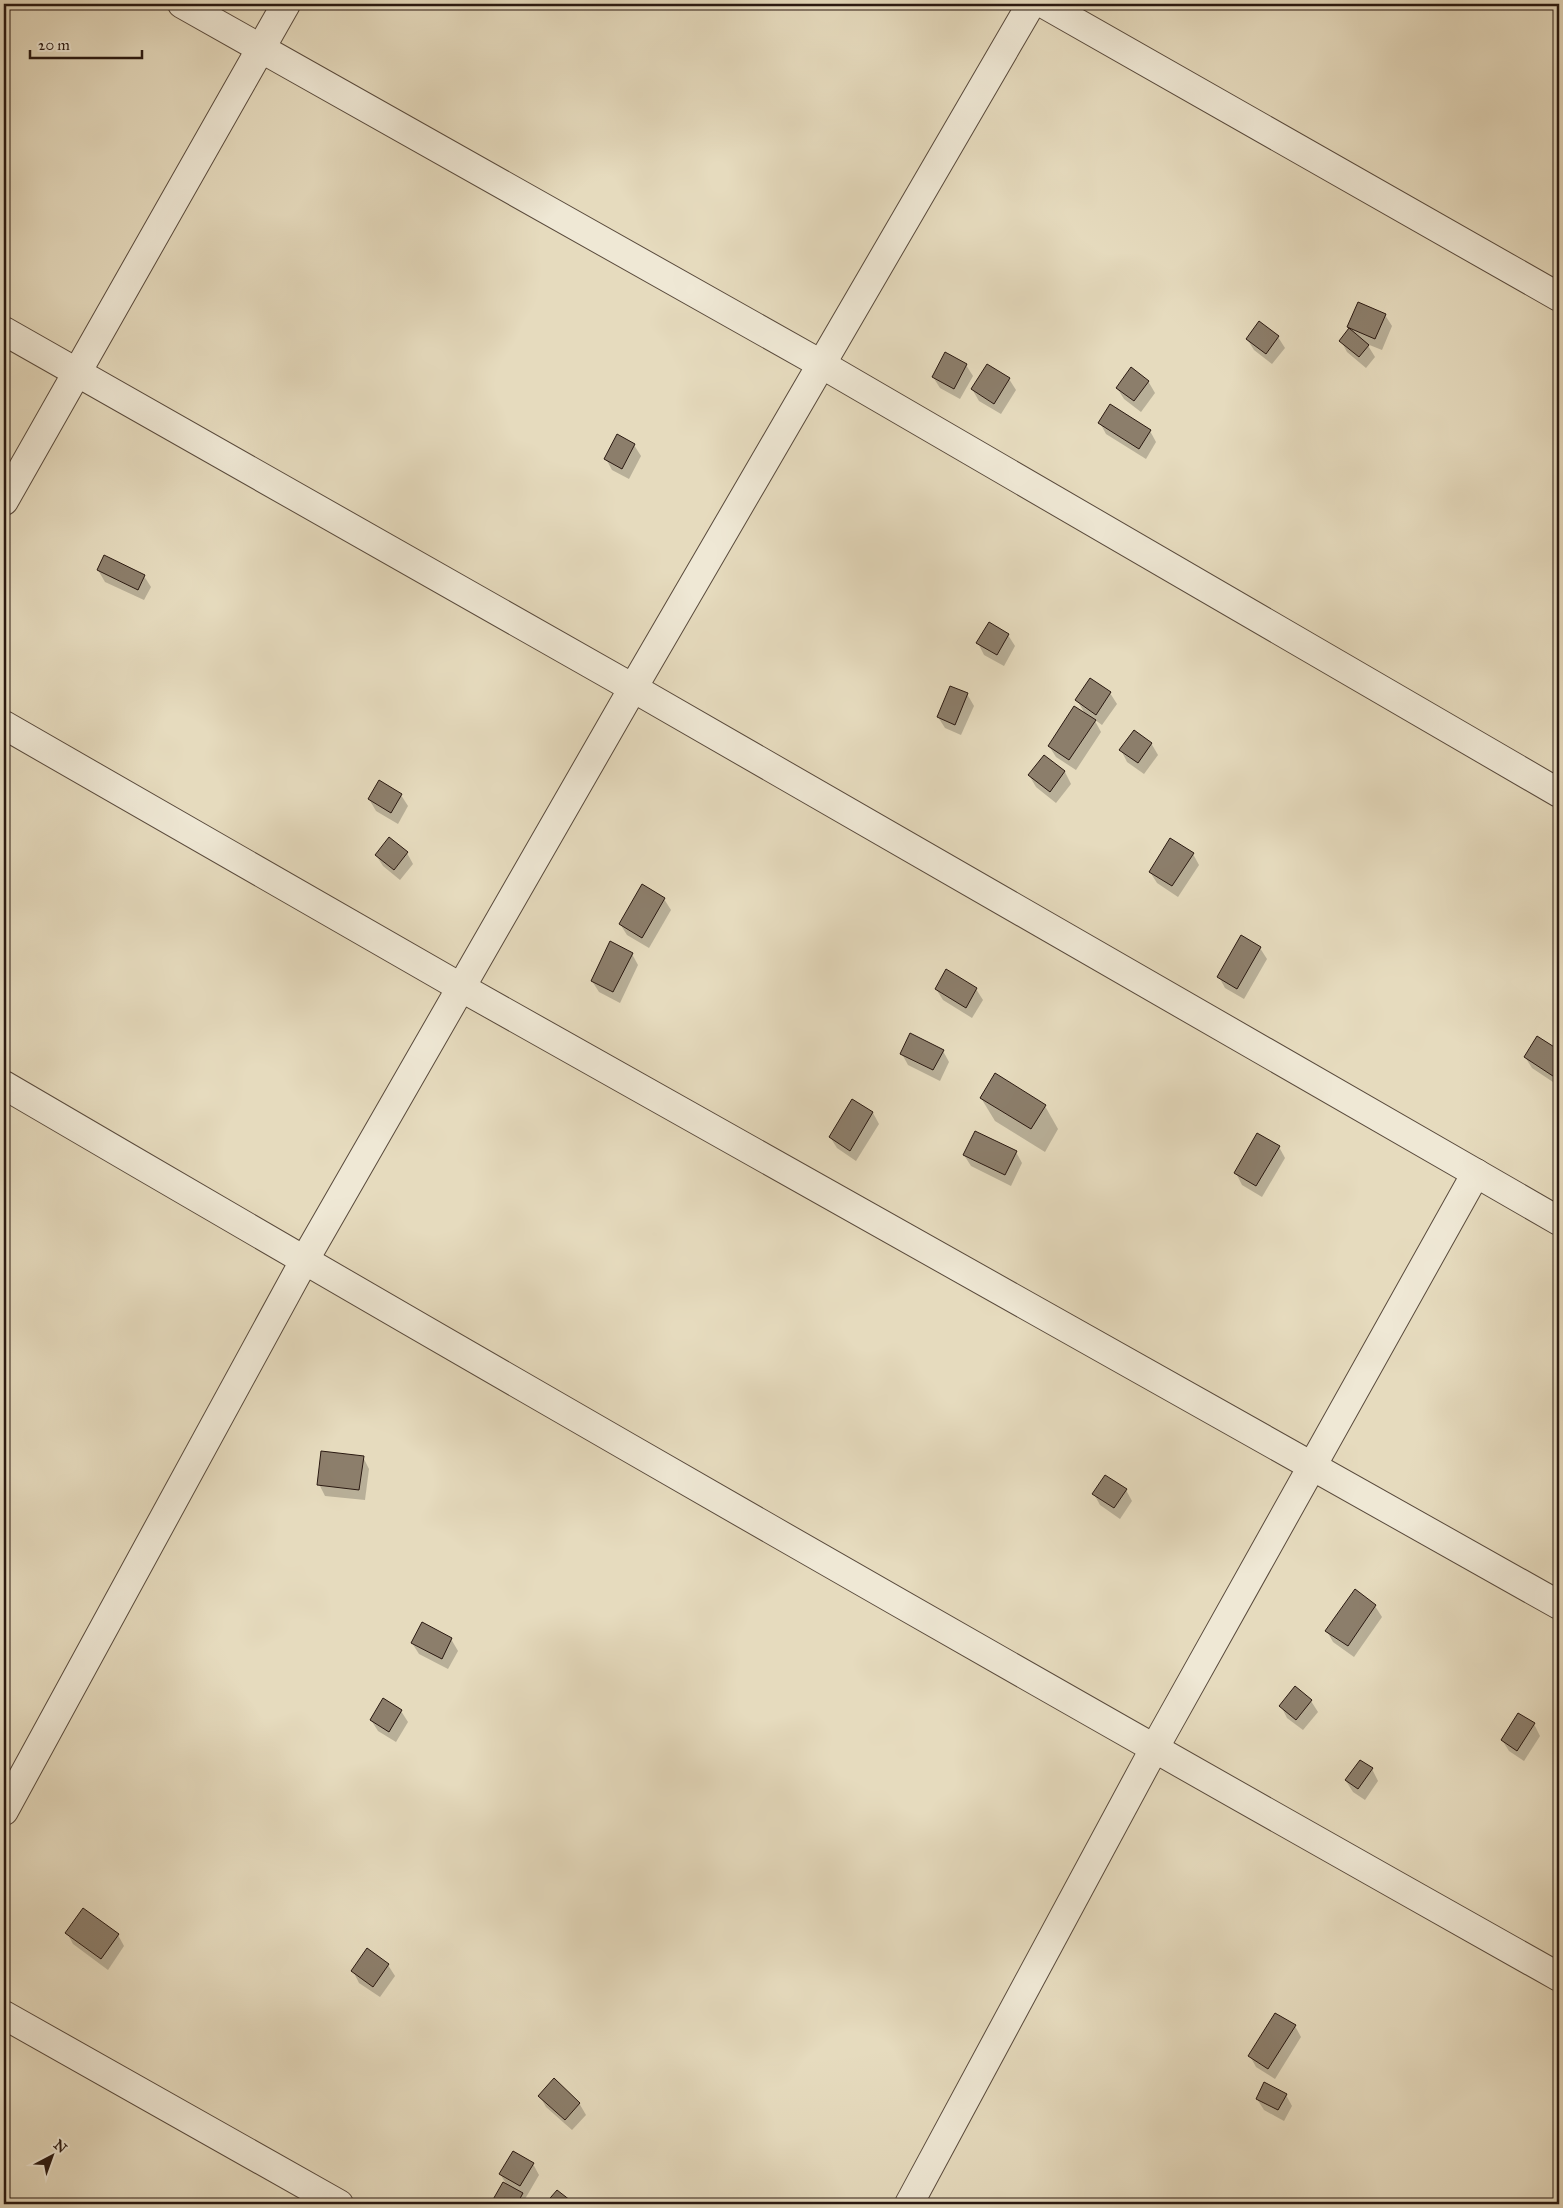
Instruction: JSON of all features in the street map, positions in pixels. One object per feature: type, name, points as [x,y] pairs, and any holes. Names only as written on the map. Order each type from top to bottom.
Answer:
[{"type":"street","points":[[182,4],[821,364],[1559,793]]},
{"type":"street","points":[[4,501],[286,4]]},
{"type":"street","points":[[4,1811],[304,1261],[633,688],[1031,4]]},
{"type":"street","points":[[1044,4],[1559,297]]},
{"type":"street","points":[[4,331],[633,688],[1559,1221]]},
{"type":"street","points":[[4,725],[462,988],[1559,1605]]},
{"type":"street","points":[[4,1085],[304,1261],[1154,1749],[1559,1977]]},
{"type":"street","points":[[909,2204],[1154,1749],[1476,1173]]},
{"type":"street","points":[[4,2015],[339,2204]]},
{"type":"building","points":[[1358,302],[1386,314],[1375,339],[1347,327]]},
{"type":"building","points":[[1259,321],[1279,336],[1266,354],[1246,339]]},
{"type":"building","points":[[1349,328],[1369,345],[1359,357],[1339,341]]},
{"type":"building","points":[[945,352],[967,364],[954,389],[932,377]]},
{"type":"building","points":[[987,364],[1010,378],[994,404],[971,389]]},
{"type":"building","points":[[1131,367],[1149,381],[1134,401],[1116,388]]},
{"type":"building","points":[[1110,404],[1151,430],[1139,449],[1098,423]]},
{"type":"building","points":[[617,434],[635,444],[622,469],[604,459]]},
{"type":"building","points":[[104,555],[145,575],[138,590],[97,570]]},
{"type":"building","points":[[989,622],[1009,634],[997,655],[976,643]]},
{"type":"building","points":[[1090,678],[1111,692],[1096,715],[1075,700]]},
{"type":"building","points":[[950,686],[968,693],[955,725],[937,717]]},
{"type":"building","points":[[1074,706],[1096,720],[1069,760],[1048,746]]},
{"type":"building","points":[[1134,730],[1152,743],[1138,763],[1119,750]]},
{"type":"building","points":[[1044,755],[1065,771],[1050,792],[1028,775]]},
{"type":"building","points":[[379,780],[402,794],[391,813],[368,799]]},
{"type":"building","points":[[389,837],[408,852],[394,870],[375,855]]},
{"type":"building","points":[[1170,838],[1194,853],[1172,886],[1149,872]]},
{"type":"building","points":[[642,884],[665,898],[642,938],[619,924]]},
{"type":"building","points":[[1241,935],[1261,947],[1237,989],[1217,977]]},
{"type":"building","points":[[610,941],[633,953],[613,992],[591,981]]},
{"type":"building","points":[[946,969],[977,988],[966,1008],[935,989]]},
{"type":"building","points":[[1559,995],[1559,1007],[1554,1002]]},
{"type":"building","points":[[910,1033],[944,1050],[933,1070],[900,1054]]},
{"type":"building","points":[[1537,1036],[1559,1050],[1559,1080],[1524,1057]]},
{"type":"building","points":[[995,1073],[1046,1105],[1031,1129],[980,1098]]},
{"type":"building","points":[[852,1099],[873,1112],[850,1151],[829,1137]]},
{"type":"building","points":[[975,1131],[1017,1151],[1005,1175],[963,1155]]},
{"type":"building","points":[[1257,1133],[1280,1146],[1256,1186],[1234,1173]]},
{"type":"building","points":[[321,1451],[364,1456],[359,1490],[317,1485]]},
{"type":"building","points":[[1105,1475],[1127,1489],[1114,1508],[1092,1494]]},
{"type":"building","points":[[1355,1589],[1376,1605],[1348,1646],[1325,1631]]},
{"type":"building","points":[[422,1622],[452,1638],[442,1659],[411,1643]]},
{"type":"building","points":[[1295,1686],[1312,1700],[1296,1720],[1279,1706]]},
{"type":"building","points":[[383,1698],[402,1710],[389,1732],[370,1720]]},
{"type":"building","points":[[1518,1713],[1535,1723],[1517,1751],[1501,1740]]},
{"type":"building","points":[[1360,1760],[1373,1768],[1358,1789],[1345,1780]]},
{"type":"building","points":[[83,1908],[119,1934],[101,1959],[65,1933]]},
{"type":"building","points":[[367,1948],[389,1964],[373,1987],[351,1971]]},
{"type":"building","points":[[1275,2013],[1296,2025],[1268,2069],[1248,2056]]},
{"type":"building","points":[[554,2078],[580,2103],[565,2120],[538,2096]]},
{"type":"building","points":[[1264,2082],[1287,2094],[1278,2110],[1256,2099]]},
{"type":"building","points":[[513,2151],[534,2163],[520,2186],[499,2174]]},
{"type":"building","points":[[503,2182],[523,2193],[517,2204],[491,2203]]},
{"type":"building","points":[[557,2190],[575,2204],[545,2204]]}]
